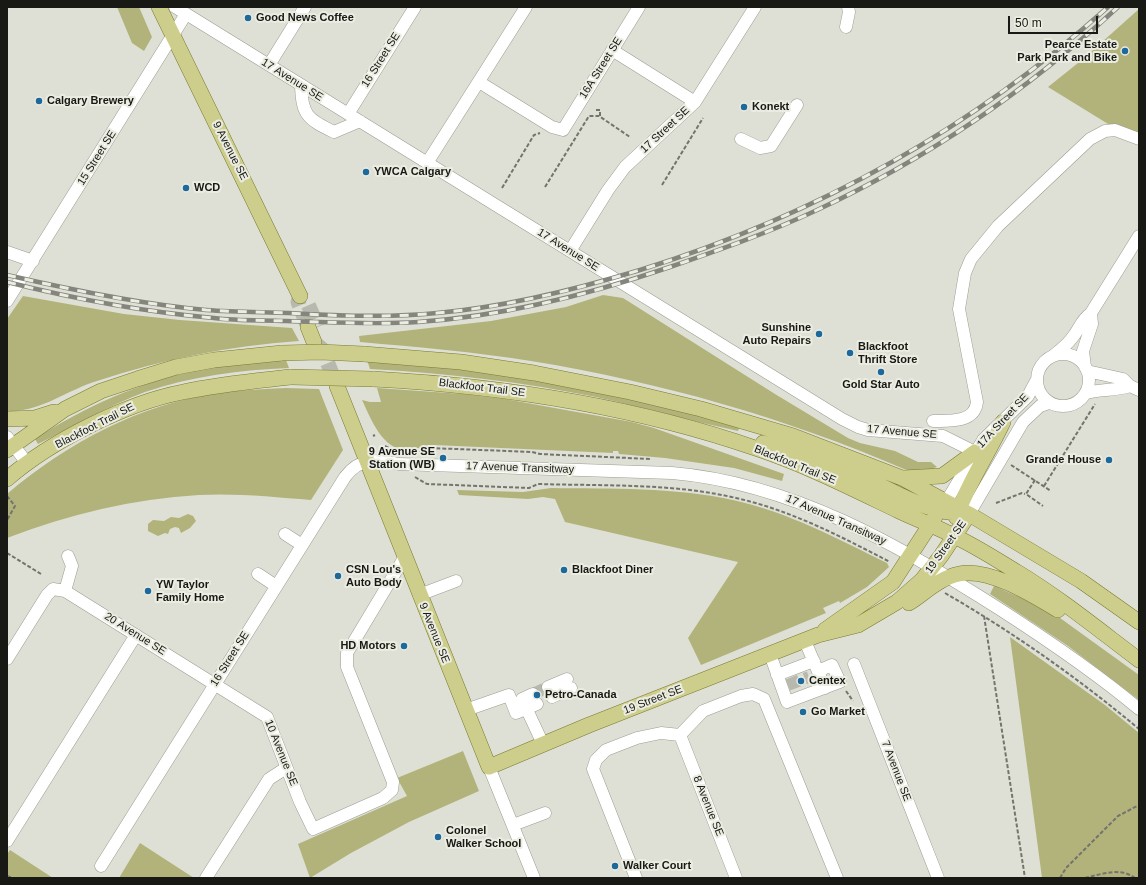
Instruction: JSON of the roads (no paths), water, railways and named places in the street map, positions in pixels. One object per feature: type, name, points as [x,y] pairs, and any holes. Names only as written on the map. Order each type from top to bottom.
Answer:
[{"type":"main road","name":"9 Avenue SE","points":[[159,7],[300,296]]},
{"type":"main road","name":"Blackfoot Trail SE","points":[[9,444],[64,409],[101,391],[176,367],[214,360],[282,353],[320,352],[364,354],[497,367],[630,392],[700,409],[793,436],[902,478],[954,509]]},
{"type":"main road","name":"Blackfoot Trail SE","points":[[8,475],[74,434],[142,402],[182,392],[221,385],[291,378],[374,379],[439,383],[527,394],[668,421],[702,431],[760,449],[815,472],[954,536]]},
{"type":"main road","name":"9 Avenue SE","points":[[337,386],[404,558],[489,768]]},
{"type":"main road","points":[[7,419],[35,418],[64,409]]},
{"type":"main road","points":[[954,509],[992,446],[1003,422]]},
{"type":"main road","points":[[702,431],[788,448],[954,509],[1081,581],[1139,622]]},
{"type":"main road","points":[[902,478],[942,476],[975,452]]},
{"type":"main road","name":"19 Street SE","points":[[812,638],[893,582],[930,526],[954,509]]},
{"type":"main road","name":"19 Street SE","points":[[489,768],[543,744],[770,654],[812,638],[858,625],[897,602],[917,585],[932,568],[954,536],[954,509]]},
{"type":"main road","points":[[954,536],[1018,573],[1060,600],[1139,660]]},
{"type":"main road","points":[[858,625],[877,621],[889,615],[948,577],[969,572],[1023,590],[1123,648]]},
{"type":"street","name":"17 Avenue SE","points":[[176,7],[842,419],[868,430],[943,436],[975,452]]},
{"type":"street","points":[[269,65],[305,7]]},
{"type":"street","name":"16 Street SE","points":[[348,114],[415,7]]},
{"type":"street","points":[[427,163],[526,7]]},
{"type":"street","name":"16A Street SE","points":[[479,82],[552,127],[563,130],[639,7]]},
{"type":"street","name":"17 Street SE","points":[[570,251],[608,190],[625,167],[695,102],[755,7]]},
{"type":"street","points":[[846,27],[849,12],[848,7]]},
{"type":"street","name":"15 Street SE","points":[[7,301],[186,14]]},
{"type":"street","points":[[612,50],[695,102]]},
{"type":"street","points":[[301,85],[301,104],[306,114],[324,127],[334,132],[360,121]]},
{"type":"street","points":[[741,139],[760,148],[771,146],[797,105]]},
{"type":"street","points":[[933,421],[955,422],[966,418],[977,407],[959,309],[960,290],[965,273],[975,253],[998,226],[1090,139],[1105,130],[1115,130],[1139,139]]},
{"type":"street","points":[[1134,388],[1109,388],[1086,393],[1076,403],[1063,407],[1050,403],[1042,396],[1036,381],[1042,364],[1067,344],[1073,337],[1082,319],[1091,313],[1139,236]]},
{"type":"street","points":[[7,252],[33,261]]},
{"type":"street","points":[[1086,393],[1089,378],[1083,351],[1092,324],[1091,313]]},
{"type":"street","points":[[1052,356],[1064,354],[1071,355],[1076,358],[1086,369],[1123,379],[1134,388]]},
{"type":"street","name":"17A Street SE","points":[[954,509],[975,452],[983,440],[1028,396],[1036,381]]},
{"type":"street","name":"17A Street SE","points":[[954,509],[1023,422],[1040,406],[1050,403]]},
{"type":"street","points":[[9,444],[27,463]]},
{"type":"street","name":"17 Avenue Transitway","points":[[367,461],[379,460],[399,464],[672,473],[716,479],[765,490],[801,503],[850,524],[948,577],[1038,634],[1139,709]]},
{"type":"street","name":"16 Street SE","points":[[102,866],[276,586],[352,468],[367,461]]},
{"type":"street","points":[[285,534],[302,545]]},
{"type":"street","points":[[7,659],[47,595],[59,590],[72,566],[68,556]]},
{"type":"street","name":"10 Avenue SE","points":[[215,684],[267,717],[286,768],[313,829],[382,798],[392,790],[393,782],[347,667],[347,653],[404,558]]},
{"type":"street","points":[[258,574],[276,586]]},
{"type":"street","points":[[419,595],[456,581]]},
{"type":"street","name":"20 Avenue SE","points":[[59,590],[215,684]]},
{"type":"street","points":[[7,841],[136,635]]},
{"type":"street","points":[[812,638],[815,670]]},
{"type":"street","points":[[770,654],[778,675],[785,686],[787,702],[840,682],[832,665],[815,670],[778,675]]},
{"type":"street","name":"7 Avenue SE","points":[[854,664],[938,878]]},
{"type":"street","points":[[550,692],[569,684]]},
{"type":"street","points":[[636,878],[593,769],[596,760],[606,750],[637,738],[661,733],[680,735],[704,711],[740,696],[753,694],[764,699],[837,878]]},
{"type":"street","points":[[466,710],[509,695],[516,713],[532,702],[543,744]]},
{"type":"street","name":"8 Avenue SE","points":[[680,735],[736,878]]},
{"type":"street","points":[[206,878],[269,779],[286,768]]},
{"type":"street","name":"9 Avenue SE","points":[[489,768],[534,878]]},
{"type":"street","points":[[513,825],[545,813]]},
{"type":"tunnel","points":[[308,327],[298,302],[300,296],[307,302],[318,327]]},
{"type":"tunnel","points":[[316,344],[322,349],[337,386]]},
{"type":"tunnel","points":[[788,685],[809,677]]},
{"type":"tunnel","points":[[533,694],[548,687]]},
{"type":"railway","points":[[7,275],[106,296],[156,304],[216,311],[344,316],[419,315],[489,307],[565,291],[640,270],[705,248],[768,223],[829,195],[889,164],[1002,92],[1056,51],[1108,7]]},
{"type":"railway","points":[[7,282],[110,304],[232,320],[402,323],[483,315],[546,303],[608,287],[688,261],[779,227],[856,191],[897,169],[975,121],[1048,67],[1118,7]]},
{"type":"place","name":"Good News Coffee","points":[[248,18]]},
{"type":"place","name":"Pearce Estate Park Park and Bike","points":[[1125,51]]},
{"type":"place","name":"Calgary Brewery","points":[[39,101]]},
{"type":"place","name":"Konekt","points":[[744,107]]},
{"type":"place","name":"YWCA Calgary","points":[[366,172]]},
{"type":"place","name":"WCD","points":[[186,188]]},
{"type":"place","name":"Sunshine Auto Repairs","points":[[819,334]]},
{"type":"place","name":"Blackfoot Thrift Store","points":[[850,353]]},
{"type":"place","name":"Gold Star Auto","points":[[881,372]]},
{"type":"place","name":"9 Avenue SE Station (WB)","points":[[443,458]]},
{"type":"place","name":"Grande House","points":[[1109,460]]},
{"type":"place","name":"Blackfoot Diner","points":[[564,570]]},
{"type":"place","name":"CSN Lou's Auto Body","points":[[338,576]]},
{"type":"place","name":"YW Taylor Family Home","points":[[148,591]]},
{"type":"place","name":"HD Motors","points":[[404,646]]},
{"type":"place","name":"Centex","points":[[801,681]]},
{"type":"place","name":"Petro-Canada","points":[[537,695]]},
{"type":"place","name":"Go Market","points":[[803,712]]},
{"type":"place","name":"Colonel Walker School","points":[[438,837]]},
{"type":"place","name":"Walker Court","points":[[615,866]]}]
